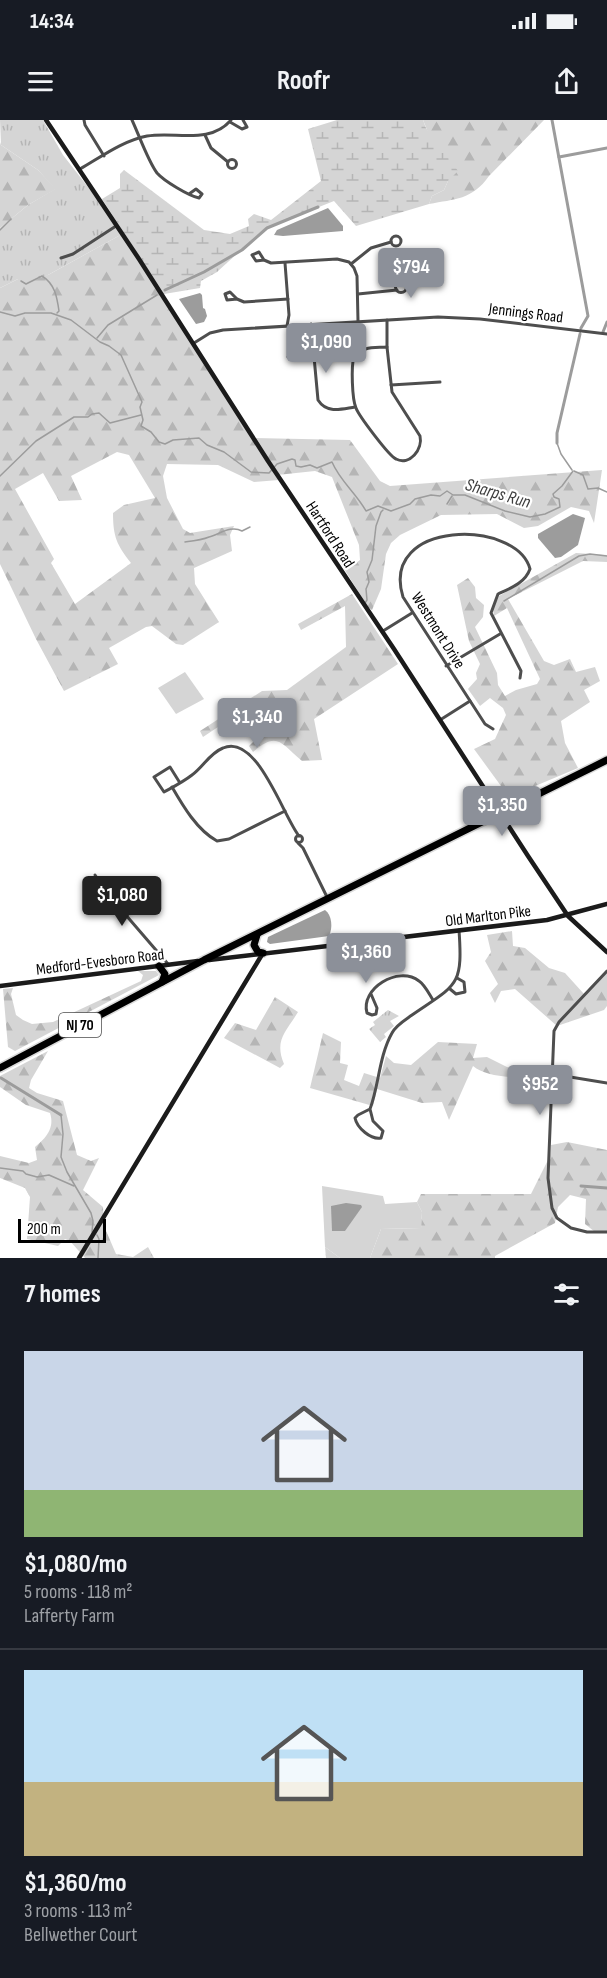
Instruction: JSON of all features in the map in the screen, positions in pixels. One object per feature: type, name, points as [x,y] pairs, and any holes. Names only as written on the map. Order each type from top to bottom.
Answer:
[{"type":"highway","name":"NJ 70","points":[[0,1068],[204,960],[607,760]]},
{"type":"highway","points":[[260,933],[255,938],[254,945],[258,952],[263,953]]},
{"type":"highway","points":[[159,966],[165,974],[161,983]]},
{"type":"street","name":"Hartford Road","points":[[46,120],[568,916],[607,952]]},
{"type":"street","points":[[84,120],[104,156]]},
{"type":"street","points":[[132,120],[158,173],[189,194],[197,198],[202,194],[199,189],[193,189],[189,194]]},
{"type":"street","points":[[78,170],[126,143],[141,138],[205,135],[220,130],[230,121],[242,129],[247,127],[243,120]]},
{"type":"street","points":[[205,135],[211,148],[228,162]]},
{"type":"street","points":[[61,258],[73,254],[117,225]]},
{"type":"street","points":[[351,264],[371,248],[391,242]]},
{"type":"street","points":[[264,260],[272,263],[285,263],[340,259],[351,264],[356,273],[358,322]]},
{"type":"street","points":[[285,263],[289,318],[287,326]]},
{"type":"street","points":[[358,294],[396,290]]},
{"type":"street","points":[[237,299],[248,302],[288,299]]},
{"type":"street","name":"Jennings Road","points":[[194,343],[210,333],[223,330],[438,317],[607,334]]},
{"type":"street","points":[[387,320],[391,385],[395,397],[420,435],[420,447],[414,456],[399,460],[389,455],[355,407],[354,357],[366,348],[387,347]]},
{"type":"street","points":[[311,324],[316,394],[321,406],[331,410],[355,407]]},
{"type":"street","points":[[288,357],[314,352]]},
{"type":"street","points":[[391,385],[440,382]]},
{"type":"street","name":"Westmont Drive","points":[[493,729],[485,724],[403,597],[400,582],[403,568],[407,557],[416,548],[423,543],[447,536],[472,534],[509,546],[528,562],[530,569],[524,580],[498,594],[491,613],[521,671],[520,678]]},
{"type":"street","points":[[382,632],[412,613]]},
{"type":"street","points":[[446,666],[500,634]]},
{"type":"street","points":[[441,720],[470,701]]},
{"type":"street","points":[[180,783],[170,767],[154,777],[164,792],[172,787],[180,783],[192,776],[222,748],[232,745],[246,752],[269,780],[295,831],[297,837],[295,841],[300,842],[327,899]]},
{"type":"street","points":[[172,787],[186,810],[217,841],[229,839],[285,811]]},
{"type":"street","points":[[94,875],[169,965]]},
{"type":"street","name":"Old Marlton Pike","points":[[251,955],[568,916],[607,904]]},
{"type":"street","points":[[370,1109],[356,1116],[356,1122],[372,1137],[381,1138],[383,1131],[373,1121],[370,1109],[391,1035],[399,1024],[450,988],[457,978],[461,960],[459,930]]},
{"type":"street","points":[[256,966],[278,951]]},
{"type":"street","points":[[79,1258],[263,953]]},
{"type":"street","points":[[251,955],[256,966]]},
{"type":"street","name":"Medford-Evesboro Road","points":[[0,986],[251,955]]},
{"type":"street","points":[[607,970],[555,1029],[548,1179],[552,1208],[557,1218],[571,1228],[587,1232],[607,1232]]},
{"type":"street","points":[[371,994],[378,1010],[372,1016],[365,1010],[371,994],[382,981],[391,977],[403,976],[420,981],[433,1000]]},
{"type":"street","points":[[450,988],[456,994],[465,992],[464,982],[457,978]]},
{"type":"street","points":[[552,1074],[607,1083]]},
{"type":"green space","points":[[0,120],[43,120],[63,155],[124,233],[48,275],[28,283],[18,279],[0,288],[0,228],[28,205],[55,189],[38,170],[1,145]]},
{"type":"green space","points":[[337,120],[423,120],[426,128],[458,171],[448,181],[444,190],[432,196],[429,204],[356,226],[334,201],[264,229],[217,272],[201,281],[200,288],[164,294],[102,199],[120,188],[120,174],[124,170],[204,230],[230,234],[249,226],[248,219],[254,214],[271,220],[321,181],[308,129]]},
{"type":"green space","points":[[423,120],[544,120],[476,190],[462,197],[429,204],[432,196],[444,190],[448,181]]},
{"type":"green space","points":[[0,142],[1,145],[38,170],[56,189],[28,205],[0,228]]},
{"type":"green space","points":[[124,233],[164,294],[161,296],[254,438],[350,440],[380,481],[390,486],[602,470],[594,523],[589,511],[571,507],[538,526],[524,528],[497,514],[441,515],[400,535],[391,543],[386,554],[381,589],[372,610],[341,564],[352,566],[360,560],[359,545],[332,477],[315,471],[277,475],[279,480],[254,482],[218,465],[167,464],[163,476],[167,498],[183,529],[190,533],[234,526],[230,535],[232,551],[194,568],[195,584],[219,622],[183,645],[176,644],[152,626],[146,627],[109,648],[118,664],[64,691],[0,564],[0,288],[18,279],[48,275]],"holes":[[[117,452],[129,455],[155,498],[124,505],[113,513],[117,540],[131,563],[75,604],[51,563],[54,559],[15,489],[43,473],[59,501],[82,500],[71,476]]]},
{"type":"green space","points":[[576,553],[607,555],[607,562],[583,561],[508,599],[544,661],[554,665],[570,659],[576,672],[595,667],[600,681],[584,690],[590,702],[561,721],[565,743],[578,768],[509,797],[474,749],[495,739],[506,715],[503,708],[490,698],[480,706],[468,689],[477,679],[476,673],[480,664],[469,641],[457,585],[468,578],[475,587],[476,598],[484,605],[483,617],[475,627],[497,673],[498,685],[505,696],[537,684],[540,679],[507,608],[494,616],[493,609],[499,596]]},
{"type":"green space","points":[[352,594],[398,664],[314,719],[322,760],[302,761],[279,742],[274,741],[268,742],[253,752],[249,746],[262,728],[263,718],[261,705],[254,703],[203,737],[200,731],[262,691],[287,690],[346,647],[345,606],[301,630],[298,624]]},
{"type":"green space","points":[[185,672],[204,699],[176,714],[158,688]]},
{"type":"green space","points":[[512,931],[513,946],[525,948],[549,968],[565,973],[584,994],[607,972],[607,1006],[604,1010],[557,1026],[515,989],[501,991],[495,1003],[490,993],[498,984],[485,961],[491,952],[487,935]]},
{"type":"green space","points":[[138,971],[156,971],[159,975],[15,1051],[8,1047],[3,989],[13,988],[11,994],[16,1015],[23,1020],[32,1024],[53,1022],[141,981],[143,975]]},
{"type":"green space","points":[[275,997],[298,1012],[281,1042],[280,1049],[284,1064],[280,1068],[224,1038],[235,1023],[256,1030]]},
{"type":"green space","points":[[388,1010],[399,1016],[390,1021],[394,1026],[384,1034],[386,1037],[380,1042],[369,1029],[375,1025],[373,1022]]},
{"type":"green space","points":[[323,1033],[341,1042],[340,1063],[348,1065],[344,1080],[359,1086],[364,1073],[380,1078],[386,1056],[394,1063],[411,1065],[438,1042],[477,1044],[473,1058],[487,1057],[507,1067],[548,1078],[498,1076],[473,1066],[449,1120],[442,1102],[422,1103],[377,1089],[373,1106],[310,1088]]},
{"type":"green space","points":[[48,1051],[31,1080],[29,1088],[37,1093],[63,1101],[77,1155],[91,1161],[99,1158],[83,1190],[103,1207],[104,1226],[116,1254],[133,1257],[148,1247],[154,1258],[85,1258],[70,1241],[65,1239],[58,1246],[27,1239],[30,1197],[25,1188],[0,1178],[0,1156],[29,1163],[37,1160],[35,1147],[48,1132],[51,1118],[50,1113],[26,1105],[0,1087],[0,1076]]},
{"type":"green space","points":[[567,1142],[607,1150],[607,1231],[595,1232],[585,1224],[586,1199],[570,1195],[558,1207],[555,1223],[495,1258],[370,1258],[381,1229],[421,1228],[422,1212],[417,1202],[421,1194],[531,1194],[550,1156],[551,1145]]},
{"type":"green space","points":[[322,1186],[383,1196],[385,1204],[417,1202],[422,1212],[421,1228],[381,1229],[370,1258],[340,1258],[325,1247]]},
{"type":"green space","points":[[325,1247],[340,1258],[326,1258]]},
{"type":"shaded area","points":[[328,208],[343,226],[343,231],[274,235],[277,230]]},
{"type":"shaded area","points":[[200,293],[207,316],[204,322],[196,324],[179,299]]},
{"type":"shaded area","points":[[573,514],[585,518],[578,545],[561,557],[555,558],[538,538],[538,534]]},
{"type":"shaded area","points":[[325,910],[331,922],[329,936],[270,944],[267,942],[268,937]]},
{"type":"shaded area","points":[[346,1203],[362,1207],[345,1231],[332,1231],[331,1206]]},
{"type":"waterway","points":[[552,120],[588,316],[581,328]]},
{"type":"waterway","points":[[559,157],[607,148]]},
{"type":"waterway","points":[[165,290],[204,272],[242,250],[267,228],[318,207]]},
{"type":"waterway","points":[[0,230],[11,219]]},
{"type":"waterway","points":[[21,281],[26,284],[42,276],[46,279],[53,287],[56,296],[59,311],[57,313]]},
{"type":"waterway","points":[[97,338],[108,325],[157,295]]},
{"type":"waterway","name":"Sharps Run","points":[[0,312],[15,316],[25,313],[51,313],[71,320],[121,355],[142,402],[141,426],[151,432],[159,442],[165,444],[173,440],[199,438],[207,445],[224,452],[251,472],[269,473],[277,464],[292,459],[295,460],[296,466],[301,467],[310,465],[317,468],[332,462],[366,511],[378,506],[391,511],[410,504],[415,499],[431,495],[440,496],[447,491],[453,495],[465,495],[505,511],[530,517],[545,514],[560,507],[559,499],[553,494],[573,471]]},
{"type":"waterway","points":[[603,332],[607,322]]},
{"type":"waterway","points":[[580,334],[581,328]]},
{"type":"waterway","points":[[557,443],[557,433],[580,334]]},
{"type":"waterway","points":[[0,476],[36,441],[74,417],[88,417],[99,413],[110,423],[141,415]]},
{"type":"waterway","points":[[557,443],[561,454],[572,470]]},
{"type":"waterway","name":"Sharps Run","points":[[574,471],[583,475],[588,489],[598,488],[607,492]]},
{"type":"waterway","points":[[447,504],[452,496]]},
{"type":"waterway","points":[[365,603],[369,582],[367,572],[372,560],[376,526],[383,510]]},
{"type":"waterway","points":[[185,542],[203,539],[230,529],[242,531],[250,527]]},
{"type":"waterway","points":[[504,601],[579,556],[590,554],[607,556]]},
{"type":"waterway","points":[[1,1078],[61,1115]]},
{"type":"waterway","points":[[61,1115],[63,1134],[61,1157],[91,1213],[92,1232]]},
{"type":"waterway","points":[[0,1168],[23,1171],[37,1177],[49,1175],[74,1186]]},
{"type":"waterway","points":[[581,1186],[607,1188]]},
{"type":"waterway","points":[[97,1235],[99,1239],[98,1258]]}]
